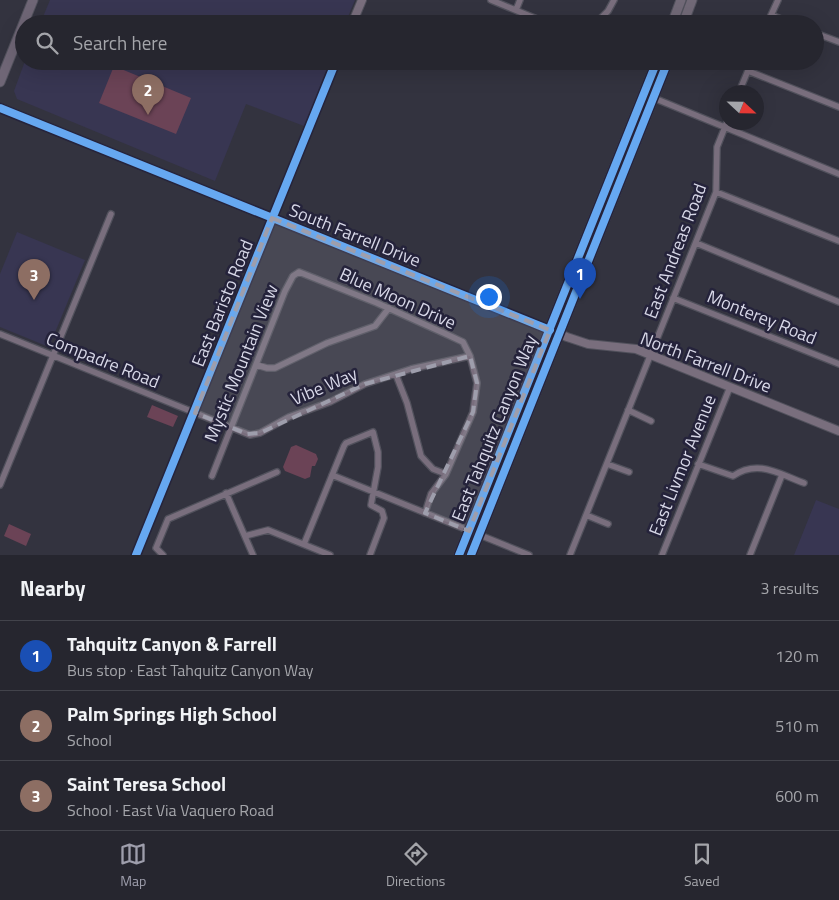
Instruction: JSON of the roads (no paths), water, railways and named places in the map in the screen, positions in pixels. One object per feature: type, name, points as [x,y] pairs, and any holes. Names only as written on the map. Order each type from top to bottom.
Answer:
[{"type":"main road","points":[[27,15],[33,0]]},
{"type":"main road","points":[[676,15],[682,0]]},
{"type":"main road","points":[[686,15],[692,0]]},
{"type":"main road","points":[[0,82],[15,45]]},
{"type":"main road","name":"East Tahquitz Canyon Way","points":[[459,555],[653,70]]},
{"type":"main road","name":"East Tahquitz Canyon Way","points":[[471,555],[664,70]]},
{"type":"street","points":[[356,15],[362,0]]},
{"type":"street","points":[[491,0],[528,15]]},
{"type":"street","points":[[516,10],[520,0]]},
{"type":"street","points":[[604,15],[614,0]]},
{"type":"street","points":[[771,15],[778,0]]},
{"type":"street","points":[[824,36],[839,42]]},
{"type":"street","name":"East Baristo Road","points":[[136,555],[332,70]]},
{"type":"street","points":[[742,85],[748,71],[839,108]]},
{"type":"street","points":[[644,94],[719,122]]},
{"type":"street","name":"South Farrell Drive","points":[[0,108],[559,334]]},
{"type":"street","name":"East Andreas Road","points":[[570,555],[716,192],[717,147],[724,130]]},
{"type":"street","points":[[738,130],[839,174]]},
{"type":"street","points":[[716,192],[839,241]]},
{"type":"street","points":[[0,485],[111,214]]},
{"type":"street","points":[[696,243],[839,302]]},
{"type":"street","name":"Mystic Mountain View","points":[[212,476],[289,282],[299,272],[307,275]]},
{"type":"street","name":"Blue Moon Drive","points":[[307,275],[389,308],[463,342],[470,356]]},
{"type":"street","name":"Monterey Road","points":[[673,298],[839,364]]},
{"type":"street","points":[[257,365],[275,368],[327,343],[375,326],[389,308]]},
{"type":"street","name":"Compadre Road","points":[[0,334],[195,413]]},
{"type":"street","name":"North Farrell Drive","points":[[559,334],[588,344],[622,347],[650,355],[839,431]]},
{"type":"street","points":[[424,513],[430,494],[446,474],[466,430],[476,396],[477,383],[470,356]]},
{"type":"street","name":"Vibe Way","points":[[195,413],[250,435],[260,433],[290,417],[330,402],[365,384],[411,369],[470,356]]},
{"type":"street","points":[[396,375],[407,403],[420,456],[433,469],[446,474]]},
{"type":"street","name":"East Livmor Avenue","points":[[662,555],[730,387]]},
{"type":"street","points":[[628,410],[651,420]]},
{"type":"street","points":[[304,544],[346,442],[373,432],[378,452],[378,467],[372,505],[382,511],[384,518],[370,555]]},
{"type":"street","points":[[607,464],[629,472]]},
{"type":"street","points":[[698,464],[733,476],[743,469],[758,466],[804,484]]},
{"type":"street","points":[[163,555],[156,548],[168,519],[277,472]]},
{"type":"street","points":[[332,475],[529,555]]},
{"type":"street","points":[[750,555],[782,475]]},
{"type":"street","points":[[226,493],[245,536],[250,554]]},
{"type":"street","points":[[586,515],[608,524]]},
{"type":"street","points":[[245,536],[264,529],[330,555]]},
{"type":"place","name":"Palm Springs High School","points":[[148,115]]},
{"type":"place","name":"Tahquitz Canyon & Farrell","points":[[580,299]]},
{"type":"place","name":"Saint Teresa School","points":[[34,300]]}]
